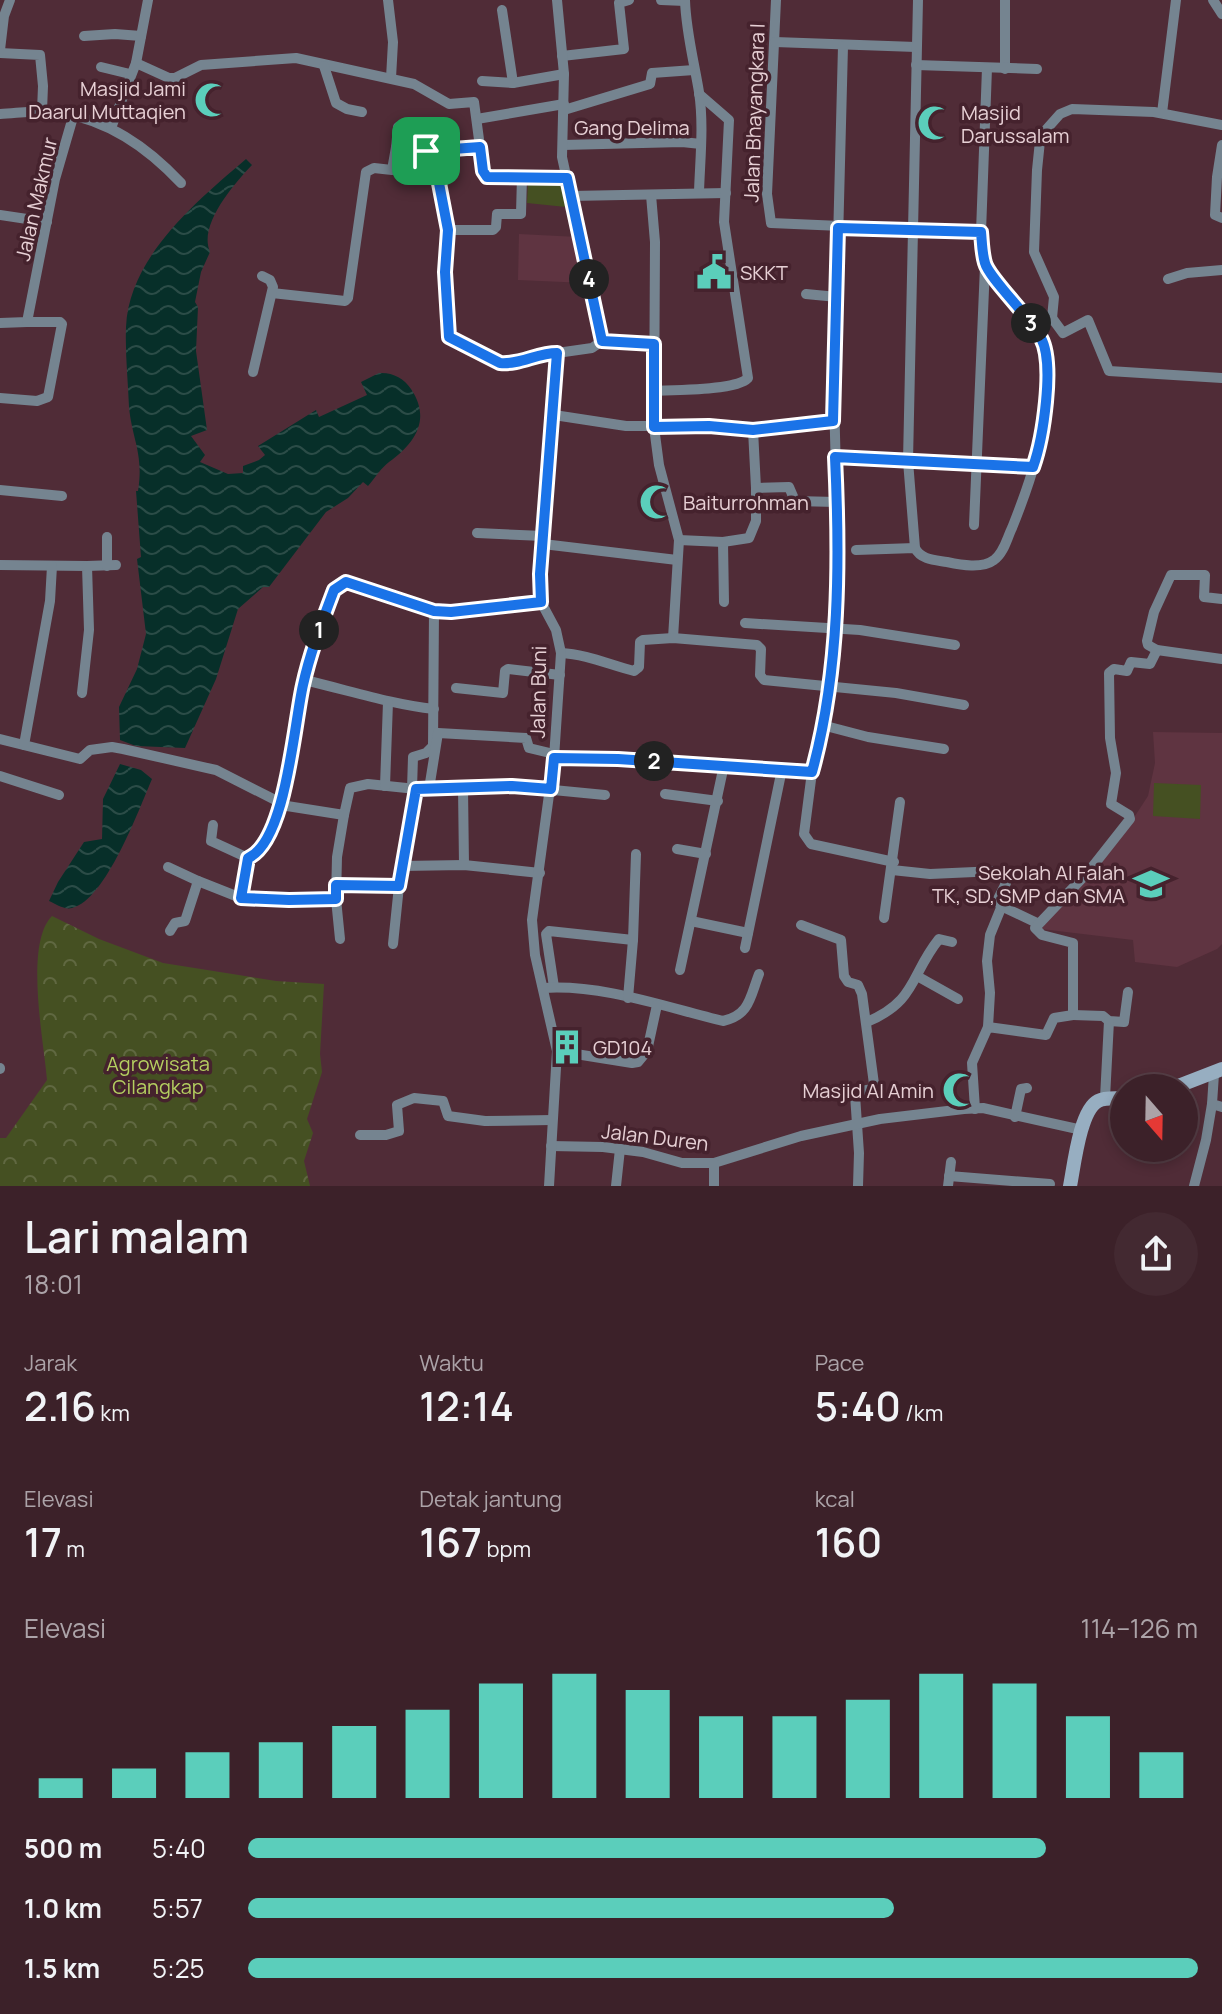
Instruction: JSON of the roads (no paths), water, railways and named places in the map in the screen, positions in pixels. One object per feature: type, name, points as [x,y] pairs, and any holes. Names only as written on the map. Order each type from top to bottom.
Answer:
[{"type":"street","points":[[10,0],[4,16],[0,52],[40,55],[42,111]]},
{"type":"street","points":[[111,128],[136,63],[148,0]]},
{"type":"street","points":[[388,0],[393,42],[391,78]]},
{"type":"street","points":[[557,0],[564,74],[562,157],[602,341]]},
{"type":"street","points":[[562,56],[624,49],[619,3],[629,0]]},
{"type":"street","points":[[661,0],[685,0],[687,38],[699,94],[699,192]]},
{"type":"street","name":"Jalan Bhayangkara I","points":[[776,0],[767,194],[769,219],[774,224],[838,228]]},
{"type":"street","points":[[918,0],[908,461],[918,554],[961,564],[982,564],[994,560],[1003,551],[1044,431],[1046,349],[1036,330],[985,266]]},
{"type":"street","points":[[1005,0],[1005,69]]},
{"type":"street","points":[[1162,113],[1176,0]]},
{"type":"street","points":[[1213,0],[1222,14]]},
{"type":"street","points":[[502,10],[513,83]]},
{"type":"street","points":[[84,36],[141,36]]},
{"type":"street","points":[[775,42],[916,47]]},
{"type":"street","points":[[843,46],[833,421],[838,550],[835,627],[804,827],[811,844],[893,866],[930,874],[997,871],[1006,880],[998,899],[1001,906],[1037,923]]},
{"type":"street","points":[[136,63],[175,78],[201,65],[296,58],[414,84],[443,102],[474,102],[485,175],[567,178]]},
{"type":"street","points":[[916,65],[1037,69]]},
{"type":"street","points":[[324,66],[336,103],[362,112]]},
{"type":"street","points":[[101,67],[130,74]]},
{"type":"street","points":[[974,525],[985,266],[981,232],[987,68]]},
{"type":"street","points":[[477,119],[564,107],[650,84],[652,73],[694,70]]},
{"type":"street","points":[[482,81],[513,83],[564,74]]},
{"type":"street","points":[[652,391],[717,387],[746,381],[736,289],[726,243],[729,120],[727,115],[699,94]]},
{"type":"street","points":[[1222,125],[1126,109],[1072,109],[1060,114],[1040,141],[1034,238],[1036,260],[1054,297],[1052,318],[1063,333],[1088,320],[1109,371],[1222,378]]},
{"type":"street","points":[[0,114],[42,111],[73,117]]},
{"type":"street","name":"Jalan Makmur","points":[[27,322],[55,179],[73,117],[111,128],[152,154],[181,183]]},
{"type":"street","points":[[272,293],[338,302],[348,298],[366,172],[374,168],[392,170],[398,127]]},
{"type":"street","name":"Gang Delima","points":[[563,145],[701,144]]},
{"type":"street","points":[[1219,216],[1218,158],[1222,145]]},
{"type":"street","points":[[396,148],[426,151],[480,147]]},
{"type":"street","points":[[426,151],[425,172],[438,178],[448,230],[445,284],[450,339],[464,343],[500,363],[509,364],[545,353],[592,348],[602,341],[654,344]]},
{"type":"street","points":[[448,230],[493,230],[496,215],[521,214],[522,176]]},
{"type":"street","points":[[571,196],[726,193]]},
{"type":"street","points":[[651,195],[655,242],[654,427],[659,465],[679,540],[673,638]]},
{"type":"street","points":[[0,215],[47,222]]},
{"type":"street","points":[[838,228],[981,232]]},
{"type":"street","points":[[1168,279],[1187,273],[1222,270]]},
{"type":"street","points":[[253,372],[272,293],[272,283],[262,276]]},
{"type":"street","points":[[806,294],[837,297]]},
{"type":"street","points":[[1036,330],[1052,318]]},
{"type":"street","points":[[0,323],[62,324],[48,397],[37,401],[0,398]]},
{"type":"street","name":"Jalan Buni","points":[[549,1186],[557,1051],[548,988],[535,955],[532,920],[551,789],[561,653],[556,630],[541,602],[557,353]]},
{"type":"street","points":[[554,415],[654,427],[709,426],[753,430],[833,421]]},
{"type":"street","points":[[679,540],[723,542],[744,540],[753,533],[756,488],[753,430]]},
{"type":"street","points":[[835,457],[1033,467]]},
{"type":"street","points":[[756,488],[789,487],[795,501],[836,502]]},
{"type":"street","points":[[0,490],[62,496]]},
{"type":"street","points":[[477,533],[677,560]]},
{"type":"street","points":[[0,565],[111,566],[107,537]]},
{"type":"street","points":[[723,542],[724,602]]},
{"type":"street","points":[[856,550],[915,548]]},
{"type":"street","points":[[24,745],[50,601],[52,566]]},
{"type":"street","points":[[82,693],[89,630],[87,566]]},
{"type":"street","points":[[1222,599],[1204,597],[1205,575],[1171,575],[1154,612],[1147,641],[1157,650],[1222,659]]},
{"type":"street","points":[[213,825],[211,841],[248,858],[266,844],[279,801],[304,680],[334,590],[342,583],[434,611],[451,612],[541,602]]},
{"type":"street","points":[[393,944],[414,789],[413,757],[426,753],[433,746],[434,611]]},
{"type":"street","points":[[745,623],[835,627],[955,645]]},
{"type":"street","points":[[561,653],[574,653],[634,671],[639,667],[641,641],[673,638],[757,645],[761,649],[762,679],[932,698],[964,705]]},
{"type":"street","points":[[1073,1015],[1073,943],[1036,932],[1035,928],[1089,871],[1130,819],[1129,815],[1111,804],[1116,773],[1110,738],[1109,673],[1114,669],[1127,671],[1131,662],[1150,664],[1157,650]]},
{"type":"street","points":[[456,688],[502,693],[505,671],[508,669],[560,675]]},
{"type":"street","points":[[304,680],[360,692],[388,702],[434,709]]},
{"type":"street","points":[[385,786],[388,702]]},
{"type":"street","points":[[822,725],[868,737],[944,749]]},
{"type":"street","points":[[429,789],[438,733],[526,738],[529,748],[554,756],[812,772]]},
{"type":"street","points":[[0,739],[80,759],[90,750],[112,747],[216,770],[299,809],[344,815]]},
{"type":"street","points":[[680,970],[724,765]]},
{"type":"street","points":[[745,948],[782,769]]},
{"type":"street","points":[[0,776],[59,795]]},
{"type":"street","points":[[340,939],[336,899],[337,857],[352,786],[368,784],[429,789],[512,786],[605,795]]},
{"type":"street","points":[[463,788],[464,865]]},
{"type":"street","points":[[665,794],[718,801]]},
{"type":"street","points":[[884,918],[900,802]]},
{"type":"street","points":[[677,849],[706,854]]},
{"type":"street","points":[[628,998],[636,854]]},
{"type":"street","points":[[241,898],[248,858]]},
{"type":"street","points":[[402,866],[464,865],[540,873]]},
{"type":"street","points":[[168,867],[241,898],[336,899]]},
{"type":"street","points":[[170,931],[175,923],[185,921],[198,881]]},
{"type":"street","points":[[336,885],[399,886]]},
{"type":"street","points":[[975,1109],[972,1063],[988,1027],[990,993],[987,961],[990,935],[1001,906]]},
{"type":"street","points":[[691,921],[748,933]]},
{"type":"street","points":[[801,925],[841,940],[844,976],[848,982],[860,987],[874,1084],[872,1089],[855,1095],[858,1186]]},
{"type":"street","points":[[633,940],[549,931],[546,934],[548,988],[628,998],[723,1021],[736,1018],[745,1011],[759,974]]},
{"type":"street","points":[[867,1022],[902,1001],[939,939],[952,942]]},
{"type":"street","points":[[917,976],[958,999]]},
{"type":"street","points":[[988,1027],[1046,1035],[1054,1018],[1103,1016],[1109,1021],[1124,1022],[1128,992]]},
{"type":"street","points":[[557,1051],[638,1062],[647,1051],[657,1005]]},
{"type":"street","points":[[1105,1098],[1109,1021]]},
{"type":"street","points":[[1194,1186],[1217,1106],[1218,1072],[1198,1079]]},
{"type":"street","points":[[1015,1117],[1021,1089],[1027,1088]]},
{"type":"street","points":[[360,1135],[386,1135],[399,1131],[397,1105],[414,1098],[443,1101],[448,1116],[485,1121],[552,1120]]},
{"type":"street","points":[[1070,1186],[1082,1130],[1091,1107],[1110,1098]]},
{"type":"street","name":"Jalan Duren","points":[[551,1146],[620,1149],[682,1163],[714,1163],[801,1136],[880,1119],[975,1109],[1082,1130]]},
{"type":"street","points":[[616,1186],[620,1149]]},
{"type":"street","points":[[951,1162],[948,1181],[1049,1186]]},
{"type":"street","points":[[714,1163],[714,1186]]},
{"type":"water","points":[[246,159],[252,165],[213,218],[208,241],[210,252],[201,272],[195,302],[198,307],[196,351],[207,430],[191,436],[205,455],[200,462],[228,474],[243,473],[243,466],[265,455],[258,446],[316,410],[319,417],[367,395],[361,382],[379,373],[393,375],[408,385],[417,400],[420,421],[406,447],[383,467],[368,486],[363,482],[348,498],[326,512],[269,587],[263,587],[238,609],[216,679],[185,748],[136,746],[120,740],[119,707],[137,669],[146,634],[137,559],[141,557],[136,491],[140,467],[130,418],[126,357],[130,301],[139,277],[168,233]]},
{"type":"water","points":[[120,764],[141,770],[152,779],[120,852],[97,889],[85,901],[66,908],[49,901],[84,842],[102,839],[103,799]]},
{"type":"place","name":"Masjid Jami Daarul Muttaqien","points":[[212,100]]},
{"type":"place","name":"Masjid Darussalam","points":[[935,123]]},
{"type":"place","name":"SKKT","points":[[714,272]]},
{"type":"place","name":"Baiturrohman","points":[[657,502]]},
{"type":"place","name":"Sekolah Al Falah TK, SD, SMP dan SMA","points":[[1151,884]]},
{"type":"place","name":"GD104","points":[[567,1047]]},
{"type":"place","name":"Masjid Al Amin","points":[[960,1090]]},
{"type":"park label","name":"Agrowisata Cilangkap","points":[[158,1074]]}]
